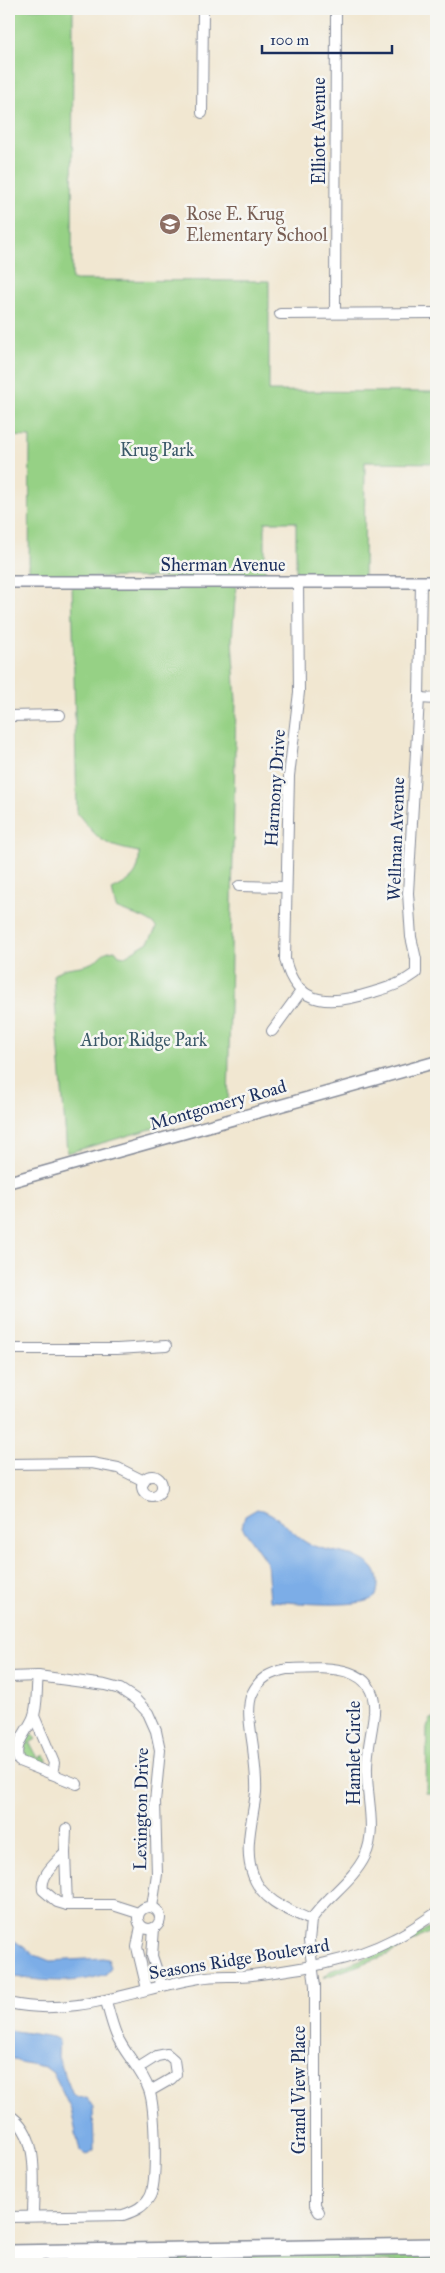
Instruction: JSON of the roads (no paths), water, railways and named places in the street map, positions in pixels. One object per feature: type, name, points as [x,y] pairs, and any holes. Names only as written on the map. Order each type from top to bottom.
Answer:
[{"type":"main road","points":[[9,2253],[436,2246]]},
{"type":"street","points":[[202,113],[203,9]]},
{"type":"street","name":"Elliott Avenue","points":[[335,313],[336,9]]},
{"type":"street","points":[[280,314],[436,313]]},
{"type":"street","name":"Sherman Avenue","points":[[9,582],[436,582]]},
{"type":"street","name":"Wellman Avenue","points":[[302,990],[313,998],[326,1001],[347,1000],[405,982],[416,973],[408,893],[419,698],[421,582]]},
{"type":"street","name":"Harmony Drive","points":[[298,583],[299,692],[289,776],[285,959],[288,970],[302,990]]},
{"type":"street","points":[[419,698],[436,699]]},
{"type":"street","points":[[9,716],[60,715]]},
{"type":"street","points":[[239,886],[286,887]]},
{"type":"street","points":[[272,1031],[302,990]]},
{"type":"street","name":"Montgomery Road","points":[[9,1182],[436,1062]]},
{"type":"street","points":[[9,1349],[117,1349],[166,1346]]},
{"type":"street","points":[[9,1464],[92,1463],[118,1468],[144,1482]]},
{"type":"street","name":"Hamlet Circle","points":[[287,1669],[338,1669],[353,1672],[364,1681],[372,1695],[374,1710],[367,1773],[370,1837],[366,1854],[360,1865],[321,1905],[311,1920],[280,1907],[263,1893],[253,1876],[249,1841],[256,1790],[250,1714],[251,1696],[258,1684],[269,1673],[287,1669]]},
{"type":"street","points":[[38,1676],[34,1716],[17,1749],[17,1756],[19,1761],[77,1784]]},
{"type":"street","name":"Lexington Drive","points":[[9,1677],[38,1676],[105,1685],[120,1689],[134,1699],[148,1713],[156,1731],[160,1750],[155,1802],[157,1874],[152,1907],[158,1911],[160,1917],[159,1923],[154,1928],[152,1956],[162,1986]]},
{"type":"street","points":[[34,1716],[54,1763],[52,1774]]},
{"type":"street","points":[[66,1829],[67,1905]]},
{"type":"street","points":[[65,1853],[45,1876],[42,1884],[43,1890],[57,1902],[67,1905],[113,1905],[138,1913]]},
{"type":"street","points":[[147,1989],[137,1947],[141,1926],[138,1913],[143,1908],[152,1907]]},
{"type":"street","name":"Seasons Ridge Boulevard","points":[[9,2003],[22,2006],[64,2007],[106,2001],[147,1989],[200,1978],[249,1975],[311,1967],[359,1954],[394,1939],[436,1913]]},
{"type":"street","points":[[311,1920],[309,1941],[311,1967]]},
{"type":"street","points":[[141,1926],[147,1929],[154,1928]]},
{"type":"street","name":"Grand View Place","points":[[311,1967],[315,1986],[315,2205],[319,2212]]},
{"type":"street","points":[[9,2217],[123,2215],[139,2209],[150,2197],[155,2184],[153,2111],[150,2090],[116,2035],[106,2001]]},
{"type":"street","points":[[138,2068],[157,2056],[167,2054],[174,2060],[176,2074],[150,2090]]},
{"type":"street","points":[[9,2115],[14,2118],[25,2132],[30,2145],[33,2161],[33,2216]]},
{"type":"water","points":[[257,1509],[277,1518],[307,1543],[367,1562],[374,1570],[378,1581],[376,1596],[357,1603],[342,1604],[270,1601],[267,1563],[242,1527],[245,1516]]},
{"type":"water","points":[[9,1937],[35,1955],[50,1961],[103,1958],[108,1959],[111,1967],[106,1974],[82,1980],[46,1980],[9,1976]]},
{"type":"water","points":[[9,2030],[53,2037],[59,2040],[58,2057],[72,2093],[77,2097],[87,2098],[93,2107],[94,2150],[86,2155],[80,2151],[71,2110],[53,2073],[45,2067],[20,2062],[9,2057]]},
{"type":"place","name":"Rose E. Krug Elementary School","points":[[170,224]]},
{"type":"park label","name":"Krug Park","points":[[157,450]]},
{"type":"park label","name":"Arbor Ridge Park","points":[[144,1040]]}]
